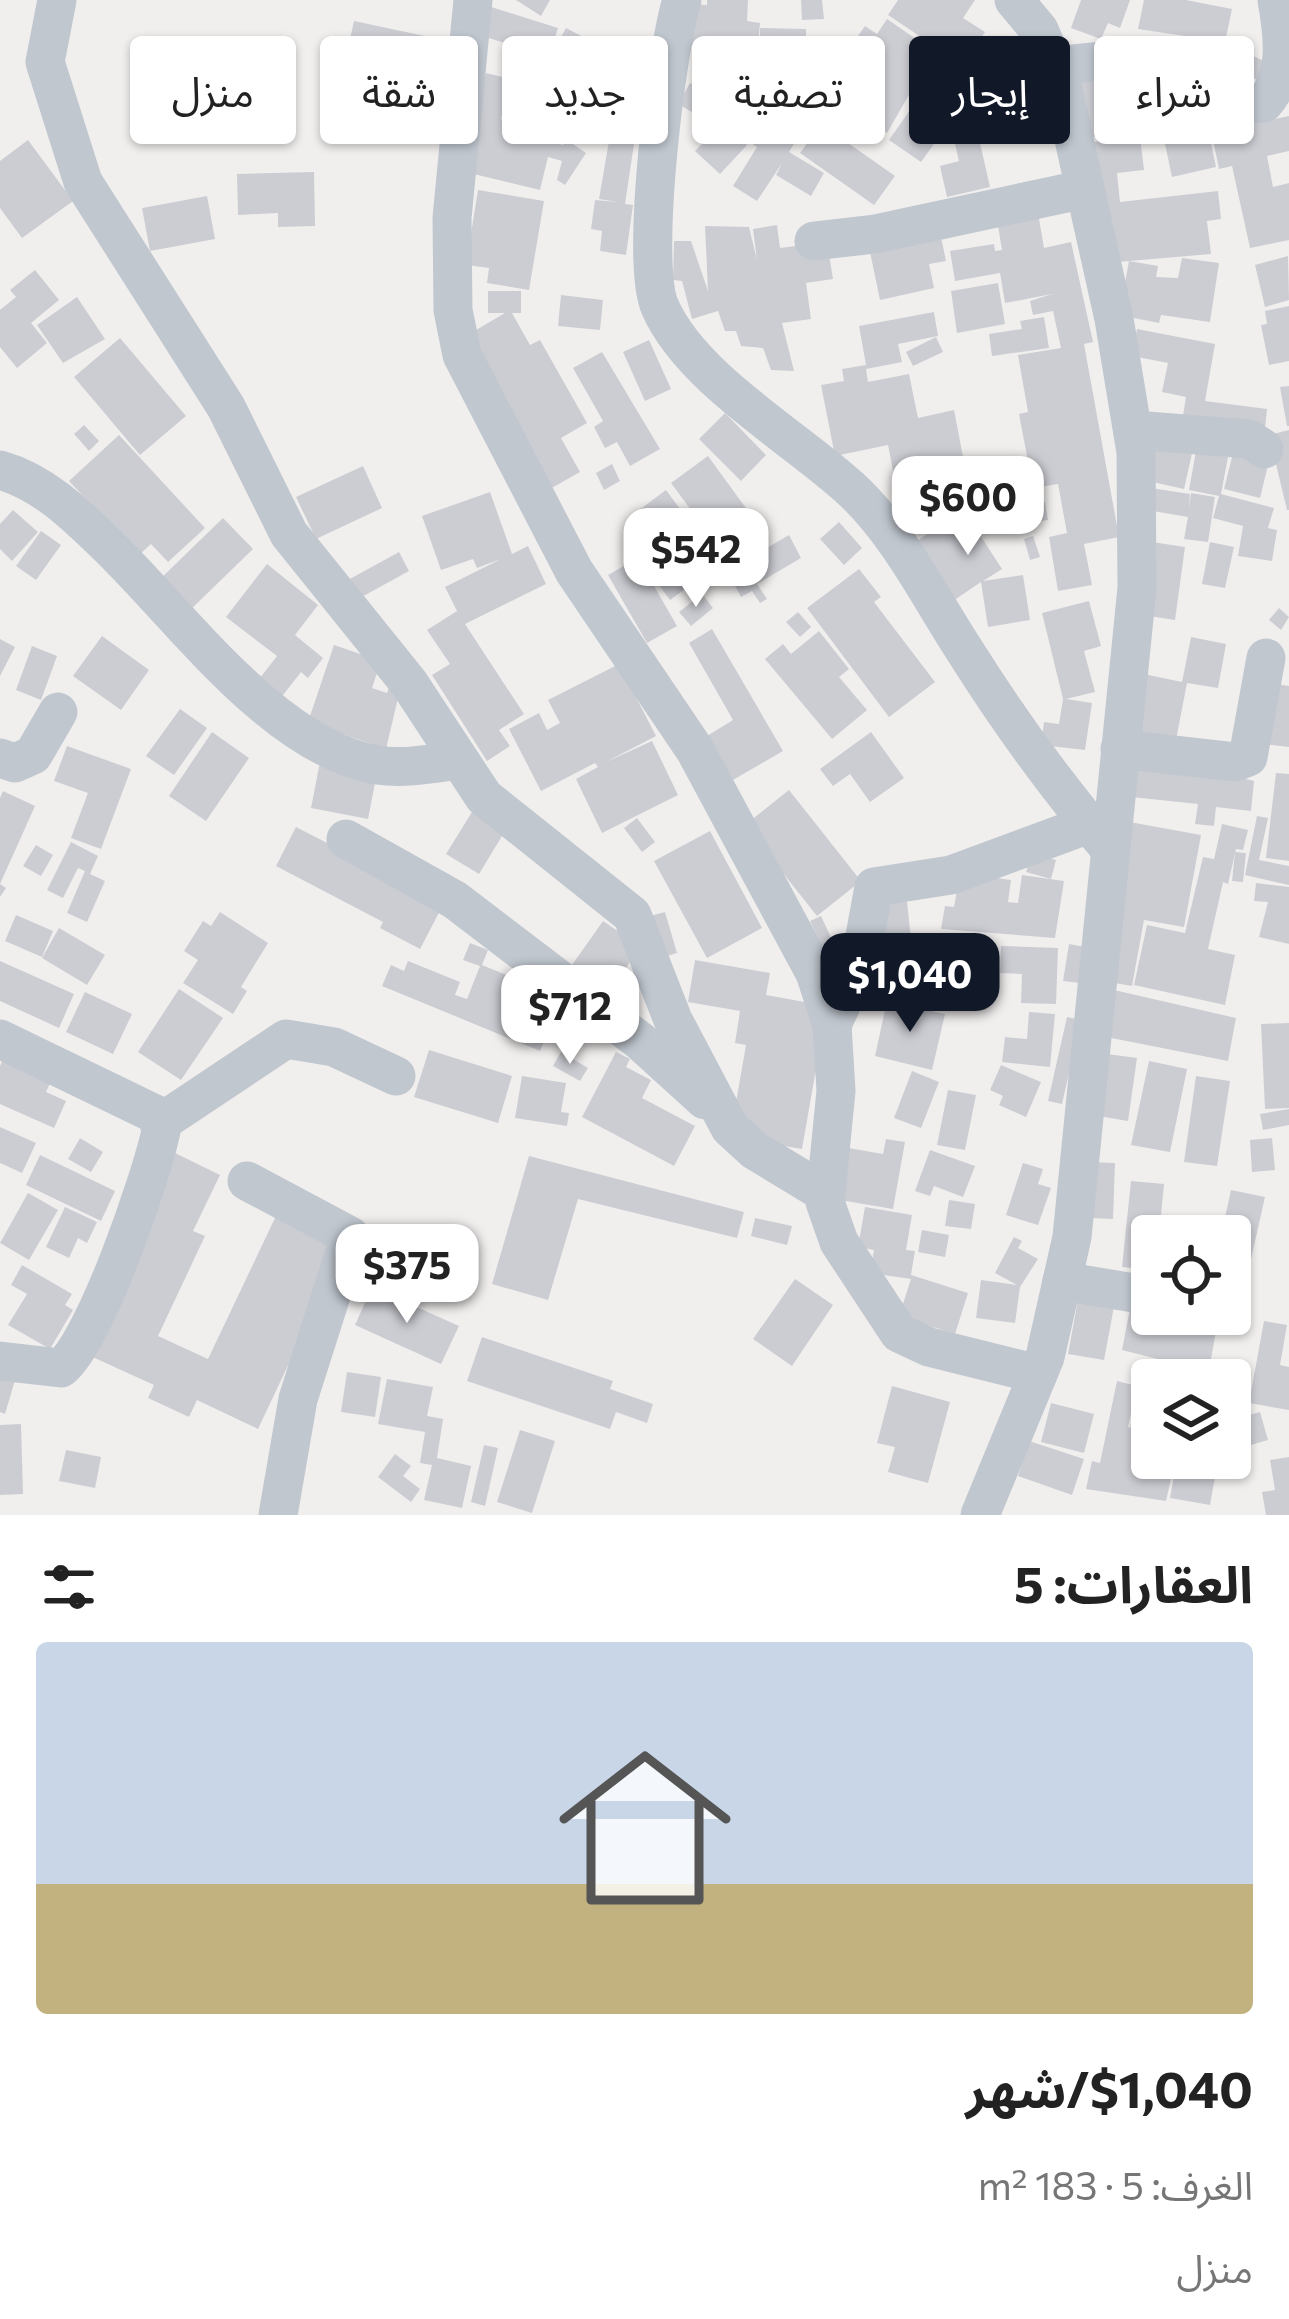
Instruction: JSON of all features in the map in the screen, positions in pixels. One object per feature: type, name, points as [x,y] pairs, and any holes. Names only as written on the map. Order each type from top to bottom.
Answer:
[{"type":"street","points":[[57,0],[45,62],[83,182],[226,407],[289,534],[409,683],[484,796],[632,915],[718,1111]]},
{"type":"street","points":[[473,0],[452,218],[457,340],[485,405],[574,571],[706,770],[815,973],[832,1025],[836,1091],[825,1208],[839,1242],[893,1327],[929,1347],[1039,1374]]},
{"type":"street","points":[[682,0],[654,222],[654,290],[661,310],[703,365],[853,490],[910,560],[1020,738],[1100,837]]},
{"type":"street","points":[[1014,0],[1042,36]]},
{"type":"street","points":[[1070,64],[1130,58],[1223,106],[1264,103],[1279,80],[1285,44],[1277,0]]},
{"type":"street","points":[[980,1515],[1039,1374],[1072,1237],[1100,837],[1120,749],[1137,588],[1134,430],[1070,128]]},
{"type":"street","points":[[814,241],[874,235],[1085,189]]},
{"type":"street","points":[[1134,430],[1249,439],[1264,449]]},
{"type":"street","points":[[0,470],[47,491],[226,669],[307,734],[372,764],[458,760]]},
{"type":"street","points":[[1120,749],[1244,759],[1252,747],[1266,658]]},
{"type":"street","points":[[0,758],[15,763],[33,755],[58,712]]},
{"type":"street","points":[[832,1025],[860,963],[874,887],[951,875],[1100,837]]},
{"type":"street","points":[[346,839],[455,900],[622,1027],[718,1111],[754,1150],[826,1192]]},
{"type":"street","points":[[0,1039],[134,1100],[160,1123]]},
{"type":"street","points":[[0,1361],[61,1368],[77,1351],[129,1228],[157,1147],[160,1123],[286,1039],[334,1047],[396,1076]]},
{"type":"street","points":[[247,1181],[313,1211],[350,1235],[298,1400],[278,1515]]},
{"type":"street","points":[[1062,1281],[1131,1292]]},
{"type":"building","points":[[516,0],[550,0],[541,16]]},
{"type":"building","points":[[707,0],[748,0],[747,21],[760,23],[759,36],[692,36],[692,46],[672,44],[675,3],[707,5]]},
{"type":"building","points":[[801,0],[822,0],[824,19],[802,20]]},
{"type":"building","points":[[898,0],[975,0],[963,18],[985,32],[982,36],[920,36],[888,15]]},
{"type":"building","points":[[1081,0],[1130,0],[1120,28],[1108,23],[1102,36],[1094,36],[1071,28]]},
{"type":"building","points":[[1144,0],[1186,0],[1232,9],[1226,36],[1138,29]]},
{"type":"building","points":[[485,5],[558,28],[556,36],[502,36],[502,42],[476,34]]},
{"type":"building","points":[[887,19],[912,36],[909,95],[887,133],[885,36],[858,36],[865,26],[877,34]]},
{"type":"building","points":[[354,21],[425,36],[351,36]]},
{"type":"building","points":[[760,28],[806,29],[806,36],[760,36]]},
{"type":"building","points":[[1254,56],[1272,65],[1264,83],[1254,78]]},
{"type":"building","points":[[1094,63],[1094,137],[1086,138],[1077,65]]},
{"type":"building","points":[[486,73],[502,77],[502,144],[573,144],[586,153],[565,185],[557,180],[562,161],[548,157],[540,190],[461,171],[468,144],[478,144],[478,104]]},
{"type":"building","points":[[690,83],[692,84],[692,112],[678,104]]},
{"type":"building","points":[[909,111],[909,144],[934,144],[921,162],[889,140]]},
{"type":"building","points":[[1289,116],[1289,151],[1267,156],[1273,187],[1289,183],[1289,240],[1250,248],[1232,166],[1219,169],[1214,144],[1254,144],[1254,123]]},
{"type":"building","points":[[28,140],[73,201],[22,238],[0,208],[0,161]]},
{"type":"building","points":[[1092,142],[1141,144],[1144,170],[1117,173],[1120,202],[1218,191],[1221,219],[1207,221],[1211,254],[1106,263]]},
{"type":"building","points":[[608,144],[634,144],[625,204],[633,205],[626,255],[600,251],[602,231],[591,229],[595,200],[618,202],[599,199]]},
{"type":"building","points":[[702,144],[747,145],[720,174],[695,151]]},
{"type":"building","points":[[753,144],[794,144],[789,152],[824,173],[811,196],[776,175],[782,163],[757,201],[733,186],[757,147]]},
{"type":"building","points":[[807,144],[849,144],[895,176],[874,205],[800,153]]},
{"type":"building","points":[[955,144],[980,144],[990,187],[947,197],[940,166],[959,161]]},
{"type":"building","points":[[1165,144],[1211,144],[1216,167],[1172,177]]},
{"type":"building","points":[[314,172],[315,226],[278,227],[278,213],[238,215],[237,174]]},
{"type":"building","points":[[478,190],[544,201],[529,290],[487,283],[489,268],[466,265]]},
{"type":"building","points":[[207,196],[215,239],[150,251],[142,208]]},
{"type":"building","points":[[1037,207],[1044,248],[1071,242],[1093,342],[1084,344],[1119,537],[1084,544],[1092,585],[1058,591],[1049,537],[1067,533],[1058,484],[1033,488],[1019,414],[1028,412],[1018,355],[1061,348],[1053,311],[1033,315],[1030,301],[1052,294],[1005,303],[1000,273],[955,281],[950,251],[994,244],[995,251],[1002,250],[996,214]]},
{"type":"building","points":[[937,218],[946,261],[929,264],[934,288],[880,300],[866,233]]},
{"type":"building","points":[[777,225],[780,248],[827,242],[833,279],[806,283],[811,319],[782,323],[794,371],[771,370],[763,348],[741,346],[736,331],[725,331],[718,311],[692,319],[682,281],[673,280],[674,241],[691,241],[708,291],[705,226],[749,227],[757,260],[753,229]]},
{"type":"building","points":[[1288,256],[1289,300],[1265,307],[1255,265]]},
{"type":"building","points":[[1182,258],[1219,263],[1210,322],[1161,315],[1159,323],[1119,315],[1129,261],[1158,266],[1156,277],[1178,278]]},
{"type":"building","points":[[35,270],[59,300],[31,323],[47,343],[17,368],[0,347],[0,310],[16,297],[10,290]]},
{"type":"building","points":[[998,283],[1005,324],[957,333],[951,291]]},
{"type":"building","points":[[488,291],[521,291],[521,313],[512,313],[530,345],[540,340],[587,423],[561,438],[580,472],[550,489],[464,337],[505,313],[488,313]]},
{"type":"building","points":[[561,295],[603,300],[600,330],[558,326]]},
{"type":"building","points":[[77,297],[105,339],[63,363],[37,325]]},
{"type":"building","points":[[1289,306],[1289,361],[1269,365],[1261,325],[1267,324],[1265,311]]},
{"type":"building","points":[[934,312],[938,336],[898,344],[902,362],[866,369],[868,382],[909,374],[918,418],[954,410],[965,467],[895,481],[888,445],[835,456],[821,385],[844,381],[842,369],[866,365],[859,326]]},
{"type":"building","points":[[1044,317],[1049,348],[992,356],[989,334],[1022,329],[1020,321]]},
{"type":"building","points":[[1137,329],[1215,344],[1205,401],[1267,409],[1265,428],[1183,416],[1186,397],[1162,392],[1168,363],[1132,356]]},
{"type":"building","points":[[936,337],[943,352],[913,366],[906,352]]},
{"type":"building","points":[[120,338],[186,416],[140,455],[74,377]]},
{"type":"building","points":[[649,340],[671,389],[645,401],[623,352]]},
{"type":"building","points":[[602,352],[660,449],[630,466],[617,442],[605,448],[594,427],[603,421],[573,368]]},
{"type":"building","points":[[1289,386],[1289,426],[1287,426],[1280,387]]},
{"type":"building","points":[[725,413],[766,455],[741,481],[699,439]]},
{"type":"building","points":[[84,425],[99,441],[89,451],[74,434]]},
{"type":"building","points":[[1289,430],[1289,510],[1287,510],[1269,435]]},
{"type":"building","points":[[119,435],[205,528],[168,562],[151,544],[138,556],[69,481]]},
{"type":"building","points":[[1157,441],[1193,449],[1184,489],[1148,481]]},
{"type":"building","points":[[1196,451],[1228,457],[1221,494],[1274,508],[1268,528],[1277,530],[1272,561],[1238,556],[1243,526],[1213,518],[1219,496],[1189,490]]},
{"type":"building","points":[[1233,453],[1269,461],[1260,498],[1224,489]]},
{"type":"building","points":[[708,456],[759,526],[723,553],[671,483]]},
{"type":"building","points":[[612,464],[620,481],[604,490],[596,473]]},
{"type":"building","points":[[363,466],[382,508],[316,539],[296,497]]},
{"type":"building","points":[[1020,484],[1020,500],[993,501],[993,485]]},
{"type":"building","points":[[949,487],[972,522],[971,505],[995,505],[995,528],[976,529],[1002,569],[983,581],[1023,575],[1030,620],[988,627],[981,582],[950,603],[912,544],[938,527],[932,518],[915,528],[907,515]]},
{"type":"building","points":[[1151,488],[1190,494],[1189,509],[1191,493],[1215,497],[1208,542],[1184,539],[1188,517],[1147,510]]},
{"type":"building","points":[[666,490],[720,563],[670,600],[639,558],[658,544],[635,513]]},
{"type":"building","points":[[490,492],[512,554],[528,546],[546,584],[465,624],[524,714],[499,730],[510,746],[487,761],[432,675],[450,664],[427,630],[457,611],[445,587],[501,559],[477,568],[473,559],[441,570],[422,516]]},
{"type":"building","points":[[1045,502],[1048,520],[1033,522],[1030,504]]},
{"type":"building","points":[[13,510],[38,532],[12,561],[0,549],[0,524]]},
{"type":"building","points":[[223,518],[253,549],[185,615],[155,584]]},
{"type":"building","points":[[839,522],[862,548],[844,565],[820,539]]},
{"type":"building","points":[[41,531],[61,545],[36,580],[16,566]]},
{"type":"building","points":[[789,535],[801,558],[757,584],[767,599],[760,603],[752,591],[741,597],[727,571]]},
{"type":"building","points":[[1033,536],[1040,557],[1030,560],[1024,539]]},
{"type":"building","points":[[1152,542],[1185,547],[1175,620],[1142,615]]},
{"type":"building","points":[[1210,542],[1234,547],[1225,588],[1202,584]]},
{"type":"building","points":[[399,552],[409,571],[358,599],[348,580]]},
{"type":"building","points":[[638,558],[677,626],[647,643],[608,575]]},
{"type":"building","points":[[267,564],[318,605],[295,635],[323,658],[308,678],[301,672],[276,704],[253,687],[277,656],[226,617]]},
{"type":"building","points":[[859,569],[881,597],[874,602],[935,682],[889,717],[807,608]]},
{"type":"building","points":[[702,594],[713,608],[691,626],[679,612]]},
{"type":"building","points":[[1089,601],[1101,646],[1084,651],[1095,692],[1066,699],[1092,703],[1085,750],[1041,745],[1044,722],[1059,724],[1063,699],[1042,613]]},
{"type":"building","points":[[1279,608],[1289,617],[1281,630],[1269,620]]},
{"type":"building","points":[[798,612],[811,627],[800,637],[786,622]]},
{"type":"building","points":[[712,629],[783,751],[733,780],[707,736],[733,720],[689,643]]},
{"type":"building","points":[[819,631],[849,669],[839,677],[867,710],[832,739],[765,659],[783,644],[791,654]]},
{"type":"building","points":[[102,636],[149,670],[121,710],[73,676]]},
{"type":"building","points":[[1191,637],[1226,644],[1218,688],[1187,683],[1176,740],[1128,730],[1139,673],[1182,682]]},
{"type":"building","points":[[0,639],[15,647],[0,676]]},
{"type":"building","points":[[334,645],[381,661],[372,688],[387,693],[392,678],[402,681],[386,749],[308,722]]},
{"type":"building","points":[[32,646],[57,656],[41,700],[16,690]]},
{"type":"building","points":[[619,664],[656,736],[606,762],[652,741],[678,795],[602,833],[576,779],[598,767],[595,763],[541,791],[509,729],[539,713],[547,730],[560,723],[548,700]]},
{"type":"building","points":[[1276,684],[1289,686],[1289,747],[1264,744]]},
{"type":"building","points":[[180,709],[207,728],[174,775],[146,756]]},
{"type":"building","points":[[212,732],[249,758],[206,821],[169,796]]},
{"type":"building","points":[[871,732],[904,778],[870,802],[850,774],[833,786],[820,769]]},
{"type":"building","points":[[67,746],[131,769],[101,849],[71,838],[88,793],[54,781]]},
{"type":"building","points":[[1136,750],[1254,781],[1251,811],[1216,807],[1214,826],[1195,824],[1198,804],[1131,797]]},
{"type":"building","points":[[320,762],[377,773],[368,819],[311,808]]},
{"type":"building","points":[[1276,773],[1289,774],[1289,861],[1266,858]]},
{"type":"building","points":[[789,790],[861,881],[817,916],[745,825]]},
{"type":"building","points":[[3,791],[35,806],[0,884],[0,798]]},
{"type":"building","points":[[472,812],[505,831],[479,874],[446,854]]},
{"type":"building","points":[[1257,816],[1268,818],[1259,860],[1289,866],[1289,885],[1245,875]]},
{"type":"building","points":[[637,818],[655,842],[642,852],[624,828]]},
{"type":"building","points":[[1124,821],[1201,835],[1184,927],[1144,920],[1132,986],[1109,982]]},
{"type":"building","points":[[1222,824],[1248,830],[1243,850],[1236,849],[1228,884],[1223,882],[1208,949],[1235,955],[1225,1005],[1134,985],[1147,925],[1185,933],[1203,857],[1214,859]]},
{"type":"building","points":[[296,827],[444,903],[420,949],[380,928],[383,922],[276,866]]},
{"type":"building","points":[[710,831],[762,928],[707,958],[654,861]]},
{"type":"building","points":[[71,842],[98,856],[90,874],[105,881],[87,922],[67,913],[85,871],[78,868],[63,898],[47,890]]},
{"type":"building","points":[[36,845],[53,855],[41,876],[23,866]]},
{"type":"building","points":[[1235,852],[1246,853],[1243,882],[1232,881]]},
{"type":"building","points":[[1032,853],[1056,860],[1051,879],[1026,872]]},
{"type":"building","points":[[960,873],[1011,880],[1008,902],[1018,903],[1022,875],[1064,881],[1055,938],[941,929],[945,906],[954,907]]},
{"type":"building","points":[[905,883],[911,939],[892,942],[934,950],[924,994],[878,985],[887,942],[879,943],[872,887]]},
{"type":"building","points":[[1256,883],[1289,887],[1289,944],[1259,937],[1268,902],[1254,901]]},
{"type":"building","points":[[220,912],[268,943],[241,987],[247,991],[233,1014],[183,983],[198,960],[184,951],[203,921],[211,926]]},
{"type":"building","points":[[665,912],[677,953],[657,959],[646,917]]},
{"type":"building","points":[[16,915],[53,931],[42,957],[5,941]]},
{"type":"building","points":[[821,916],[840,957],[844,955],[845,999],[810,921]]},
{"type":"building","points":[[603,921],[641,947],[609,991],[572,965]]},
{"type":"building","points":[[59,928],[105,955],[87,985],[42,958]]},
{"type":"building","points":[[470,943],[488,950],[482,965],[516,979],[513,987],[559,1005],[540,1051],[382,986],[391,965],[404,971],[408,961],[460,982],[455,995],[467,999],[480,966],[463,960]]},
{"type":"building","points":[[1069,944],[1085,947],[1080,983],[1063,981]]},
{"type":"building","points":[[1001,946],[1058,948],[1056,1004],[1021,1003],[1022,974],[1000,973]]},
{"type":"building","points":[[966,952],[999,955],[994,1000],[961,996]]},
{"type":"building","points":[[695,960],[770,973],[766,995],[827,1006],[802,1149],[730,1137],[746,1045],[735,1043],[740,1011],[688,1002]]},
{"type":"building","points":[[0,961],[74,994],[59,1028],[0,1001]]},
{"type":"building","points":[[1101,987],[1236,1018],[1228,1061],[1091,1034]]},
{"type":"building","points":[[179,989],[223,1018],[181,1080],[138,1052]]},
{"type":"building","points":[[85,992],[132,1014],[113,1054],[66,1032]]},
{"type":"building","points":[[887,1001],[945,1014],[932,1070],[875,1056]]},
{"type":"building","points":[[1029,1012],[1055,1014],[1050,1067],[1002,1062],[1005,1037],[1027,1039]]},
{"type":"building","points":[[1067,1017],[1081,1020],[1062,1104],[1048,1101]]},
{"type":"building","points":[[1289,1023],[1289,1108],[1265,1109],[1261,1024]]},
{"type":"building","points":[[9,1046],[57,1068],[46,1092],[66,1101],[54,1128],[0,1104],[0,1066]]},
{"type":"building","points":[[429,1050],[512,1076],[498,1123],[414,1097]]},
{"type":"building","points":[[561,1052],[588,1068],[580,1081],[553,1066]]},
{"type":"building","points":[[616,1052],[630,1059],[626,1067],[651,1080],[642,1098],[695,1126],[674,1166],[582,1117]]},
{"type":"building","points":[[1107,1054],[1137,1058],[1128,1121],[1098,1116]]},
{"type":"building","points":[[1149,1061],[1187,1069],[1170,1152],[1131,1145]]},
{"type":"building","points":[[1001,1065],[1041,1082],[1026,1117],[999,1105],[1003,1096],[990,1090]]},
{"type":"building","points":[[912,1071],[939,1082],[921,1128],[894,1118]]},
{"type":"building","points":[[522,1076],[566,1083],[561,1112],[569,1113],[567,1126],[515,1118]]},
{"type":"building","points":[[1196,1076],[1230,1081],[1217,1166],[1184,1162]]},
{"type":"building","points":[[948,1090],[976,1095],[965,1150],[937,1145]]},
{"type":"building","points":[[1289,1109],[1289,1125],[1263,1130],[1260,1114]]},
{"type":"building","points":[[0,1127],[36,1143],[22,1173],[0,1163]]},
{"type":"building","points":[[80,1138],[103,1152],[91,1172],[68,1159]]},
{"type":"building","points":[[1272,1138],[1275,1170],[1252,1172],[1250,1140]]},
{"type":"building","points":[[886,1139],[905,1142],[893,1209],[828,1198],[837,1146],[883,1154]]},
{"type":"building","points":[[930,1150],[975,1166],[963,1197],[934,1186],[930,1196],[915,1191]]},
{"type":"building","points":[[171,1151],[220,1175],[193,1231],[205,1236],[158,1336],[208,1359],[284,1199],[352,1230],[258,1429],[197,1400],[189,1417],[148,1398],[154,1385],[88,1355]]},
{"type":"building","points":[[40,1155],[115,1191],[101,1221],[26,1185]]},
{"type":"building","points":[[529,1156],[744,1212],[737,1238],[578,1199],[548,1300],[492,1284]]},
{"type":"building","points":[[1091,1162],[1115,1163],[1113,1219],[1089,1218]]},
{"type":"building","points":[[1023,1163],[1043,1169],[1038,1184],[1051,1188],[1038,1225],[1006,1215]]},
{"type":"building","points":[[1131,1181],[1164,1184],[1161,1215],[1131,1215],[1131,1268],[1122,1267]]},
{"type":"building","points":[[1231,1190],[1265,1197],[1251,1259],[1251,1215],[1226,1215]]},
{"type":"building","points":[[28,1193],[58,1210],[29,1260],[0,1243]]},
{"type":"building","points":[[949,1200],[975,1204],[971,1229],[945,1226]]},
{"type":"building","points":[[65,1207],[97,1222],[87,1243],[78,1238],[69,1258],[46,1247]]},
{"type":"building","points":[[865,1207],[912,1215],[906,1250],[915,1251],[911,1275],[968,1293],[955,1334],[899,1316],[911,1279],[870,1273],[874,1250],[858,1247]]},
{"type":"building","points":[[755,1218],[792,1226],[787,1245],[751,1236]]},
{"type":"building","points":[[922,1230],[949,1235],[945,1257],[918,1252]]},
{"type":"building","points":[[1014,1237],[1022,1241],[1018,1248],[1038,1259],[1020,1287],[1015,1323],[976,1318],[981,1280],[1017,1285],[995,1273]]},
{"type":"building","points":[[22,1265],[72,1294],[65,1305],[73,1310],[50,1349],[8,1325],[27,1294],[11,1285]]},
{"type":"building","points":[[795,1279],[833,1305],[792,1366],[753,1339]]},
{"type":"building","points":[[372,1287],[459,1326],[441,1364],[355,1325]]},
{"type":"building","points":[[1080,1289],[1116,1296],[1104,1360],[1068,1354]]},
{"type":"building","points":[[1131,1303],[1131,1335],[1215,1335],[1211,1359],[1158,1359],[1122,1350]]},
{"type":"building","points":[[1264,1321],[1287,1325],[1280,1365],[1289,1367],[1289,1410],[1251,1403]]},
{"type":"building","points":[[482,1337],[613,1381],[610,1389],[653,1404],[647,1423],[616,1412],[610,1429],[467,1381]]},
{"type":"building","points":[[0,1372],[16,1377],[5,1414],[0,1412]]},
{"type":"building","points":[[347,1372],[381,1377],[375,1417],[341,1412]]},
{"type":"building","points":[[387,1379],[433,1387],[427,1416],[443,1419],[437,1458],[471,1466],[462,1508],[424,1500],[432,1465],[420,1463],[425,1432],[378,1424]]},
{"type":"building","points":[[1117,1381],[1131,1384],[1131,1479],[1171,1479],[1166,1501],[1086,1489],[1092,1461],[1100,1463]]},
{"type":"building","points":[[892,1386],[950,1402],[928,1483],[888,1472],[895,1447],[877,1443]]},
{"type":"building","points":[[1051,1403],[1094,1414],[1084,1453],[1041,1442]]},
{"type":"building","points":[[1260,1412],[1268,1440],[1251,1445],[1251,1415]]},
{"type":"building","points":[[21,1424],[23,1494],[0,1495],[0,1425]]},
{"type":"building","points":[[520,1430],[555,1441],[532,1513],[497,1502]]},
{"type":"building","points":[[1029,1441],[1084,1459],[1072,1495],[1018,1476]]},
{"type":"building","points":[[484,1445],[498,1448],[485,1506],[471,1502]]},
{"type":"building","points":[[66,1450],[101,1457],[95,1488],[59,1481]]},
{"type":"building","points":[[395,1454],[411,1466],[403,1476],[420,1489],[411,1502],[378,1477]]},
{"type":"building","points":[[1289,1457],[1289,1515],[1266,1515],[1262,1492],[1275,1490],[1270,1460]]},
{"type":"building","points":[[1173,1479],[1215,1479],[1210,1505],[1170,1498]]}]
